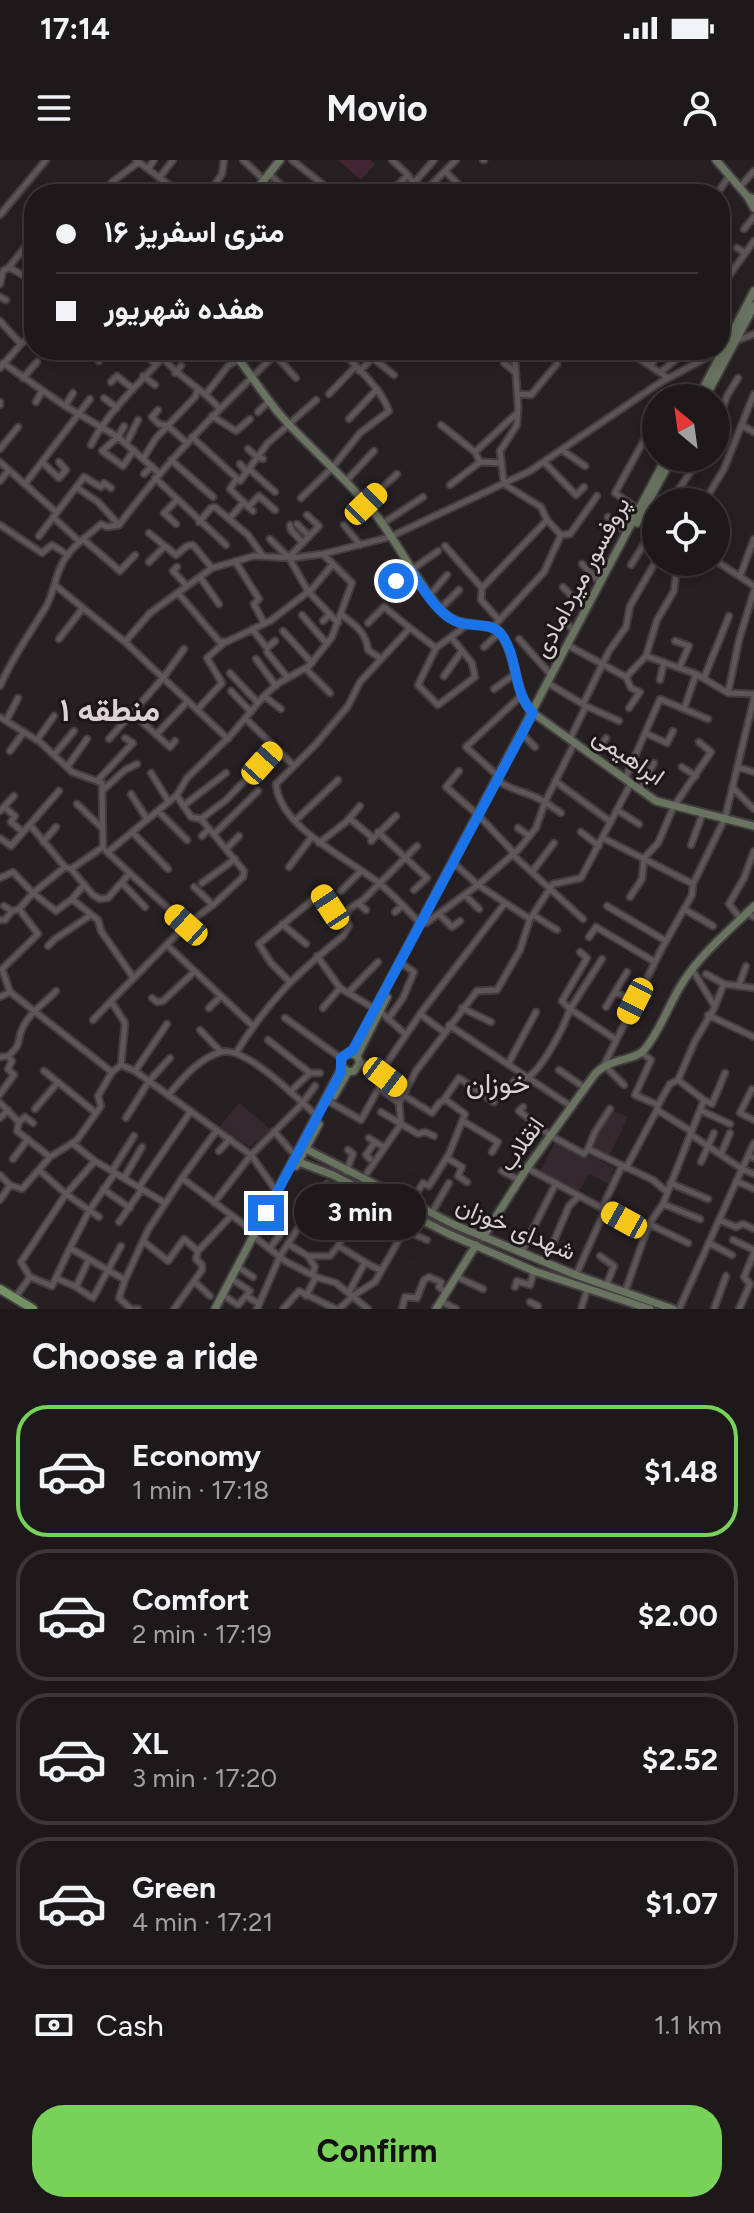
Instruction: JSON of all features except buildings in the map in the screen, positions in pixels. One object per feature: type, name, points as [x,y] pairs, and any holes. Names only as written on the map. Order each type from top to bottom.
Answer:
[{"type":"main road","points":[[716,160],[750,198],[754,208]]},
{"type":"main road","points":[[261,184],[278,161]]},
{"type":"main road","points":[[730,337],[754,291]]},
{"type":"main road","points":[[730,350],[754,306]]},
{"type":"main road","points":[[240,360],[288,423],[382,524],[410,570],[440,609],[455,622],[497,630],[516,673],[524,703],[534,713]]},
{"type":"main road","points":[[705,384],[718,360]]},
{"type":"main road","points":[[712,384],[725,360]]},
{"type":"main road","name":"پروفسور میردامادی","points":[[344,1066],[357,1069],[356,1056],[377,1010],[662,472]]},
{"type":"main road","name":"پروفسور میردامادی","points":[[552,680],[641,511]]},
{"type":"main road","name":"پروفسور میردامادی","points":[[499,780],[534,713]]},
{"type":"main road","name":"ابراهیمی","points":[[534,713],[656,801],[754,826]]},
{"type":"main road","points":[[604,1065],[642,1053],[692,969],[749,914]]},
{"type":"main road","name":"پروفسور میردامادی","points":[[377,1010],[404,965],[423,924]]},
{"type":"main road","points":[[217,1309],[235,1281],[344,1066],[356,1056]]},
{"type":"main road","name":"انقلاب","points":[[483,1237],[527,1168],[604,1065]]},
{"type":"main road","points":[[217,1309],[306,1149],[344,1066]]},
{"type":"main road","name":"شهدای خوزان","points":[[306,1149],[431,1214],[606,1286],[650,1309]]},
{"type":"main road","points":[[317,1169],[323,1160]]},
{"type":"main road","name":"شهدای خوزان","points":[[299,1162],[534,1271],[587,1290],[673,1309]]},
{"type":"main road","points":[[438,1305],[476,1245]]},
{"type":"main road","points":[[0,1289],[33,1309]]},
{"type":"main road","points":[[0,1296],[22,1309]]},
{"type":"street","points":[[26,184],[46,160]]},
{"type":"street","points":[[148,169],[154,160]]},
{"type":"street","points":[[159,184],[173,160]]},
{"type":"street","points":[[215,184],[222,174],[224,160]]},
{"type":"street","points":[[243,160],[276,184]]},
{"type":"street","points":[[292,160],[322,184]]},
{"type":"street","points":[[392,160],[414,183],[434,160]]},
{"type":"street","points":[[399,166],[404,160]]},
{"type":"street","points":[[433,184],[456,160]]},
{"type":"street","points":[[111,184],[138,161],[167,184]]},
{"type":"street","points":[[445,171],[458,184]]},
{"type":"street","points":[[739,188],[754,171]]},
{"type":"street","points":[[399,184],[408,175]]},
{"type":"street","points":[[724,184],[729,176]]},
{"type":"street","points":[[0,215],[24,186]]},
{"type":"street","points":[[744,229],[754,217]]},
{"type":"street","points":[[730,274],[754,241]]},
{"type":"street","points":[[0,284],[1,270],[9,267],[24,248]]},
{"type":"street","points":[[737,248],[745,253]]},
{"type":"street","points":[[9,267],[24,275]]},
{"type":"street","points":[[0,321],[21,344]]},
{"type":"street","points":[[735,341],[754,334]]},
{"type":"street","points":[[24,342],[2,365],[118,437],[152,466],[177,500],[226,545]]},
{"type":"street","points":[[151,360],[156,364]]},
{"type":"street","points":[[91,445],[100,427],[160,360]]},
{"type":"street","points":[[165,360],[175,373],[206,394],[219,408]]},
{"type":"street","points":[[206,394],[228,366],[237,360]]},
{"type":"street","points":[[0,686],[10,662],[56,586],[68,555],[101,524],[107,527],[119,525],[157,475],[219,408],[270,360]]},
{"type":"street","points":[[280,360],[296,378]]},
{"type":"street","points":[[301,498],[332,468],[360,433],[389,411],[382,394],[350,360]]},
{"type":"street","points":[[329,394],[369,360]]},
{"type":"street","points":[[378,360],[394,375]]},
{"type":"street","points":[[504,484],[500,451],[517,425],[518,360]]},
{"type":"street","points":[[641,360],[669,378]]},
{"type":"street","points":[[650,366],[654,360]]},
{"type":"street","points":[[660,373],[675,360]]},
{"type":"street","points":[[125,642],[150,613],[212,568],[254,556],[289,558],[323,554],[390,537],[544,462],[669,378],[703,360]]},
{"type":"street","points":[[23,378],[37,362]]},
{"type":"street","points":[[504,363],[516,372]]},
{"type":"street","points":[[518,394],[531,395],[557,364]]},
{"type":"street","points":[[175,373],[181,366]]},
{"type":"street","points":[[111,382],[117,376],[133,389]]},
{"type":"street","points":[[143,376],[155,385]]},
{"type":"street","points":[[730,391],[738,378]]},
{"type":"street","points":[[143,459],[195,397],[198,389]]},
{"type":"street","points":[[349,419],[377,389]]},
{"type":"street","points":[[36,402],[42,391]]},
{"type":"street","points":[[65,406],[73,393]]},
{"type":"street","points":[[712,488],[743,426],[754,394]]},
{"type":"street","points":[[104,398],[117,408]]},
{"type":"street","points":[[25,484],[90,399]]},
{"type":"street","points":[[192,437],[240,481],[288,423],[316,400]]},
{"type":"street","points":[[258,412],[269,401]]},
{"type":"street","points":[[158,410],[152,417],[187,443]]},
{"type":"street","points":[[475,452],[518,412]]},
{"type":"street","points":[[212,416],[236,431],[250,419]]},
{"type":"street","points":[[126,444],[138,420]]},
{"type":"street","points":[[441,425],[475,452],[480,462]]},
{"type":"street","points":[[124,426],[118,437],[102,451],[123,466],[134,450]]},
{"type":"street","points":[[743,426],[754,432]]},
{"type":"street","points":[[1,447],[18,427]]},
{"type":"street","points":[[641,511],[615,493],[642,444]]},
{"type":"street","points":[[248,449],[260,458]]},
{"type":"street","points":[[562,450],[585,466]]},
{"type":"street","points":[[345,482],[374,451]]},
{"type":"street","points":[[171,460],[213,497]]},
{"type":"street","points":[[0,462],[82,541],[120,571],[135,555]]},
{"type":"street","points":[[42,462],[59,478],[66,470],[59,462]]},
{"type":"street","points":[[450,485],[480,462],[502,463]]},
{"type":"street","points":[[544,462],[576,495],[584,487]]},
{"type":"street","points":[[240,464],[275,492]]},
{"type":"street","points":[[144,474],[152,466]]},
{"type":"street","points":[[0,481],[9,470]]},
{"type":"street","points":[[350,510],[397,474]]},
{"type":"street","points":[[39,536],[84,477],[101,487],[104,483],[111,488]]},
{"type":"street","points":[[237,478],[230,489],[248,507]]},
{"type":"street","points":[[504,484],[541,507],[547,520],[561,535]]},
{"type":"street","points":[[76,487],[98,502],[119,525]]},
{"type":"street","points":[[229,519],[259,496],[275,510]]},
{"type":"street","points":[[561,535],[570,534],[597,496]]},
{"type":"street","points":[[382,524],[423,497]]},
{"type":"street","points":[[176,524],[164,513],[177,500]]},
{"type":"street","points":[[199,522],[215,507],[248,535],[264,556]]},
{"type":"street","points":[[289,558],[319,526],[307,515]]},
{"type":"street","points":[[608,517],[627,533]]},
{"type":"street","points":[[499,620],[481,600],[482,588],[547,520]]},
{"type":"street","points":[[297,524],[309,536]]},
{"type":"street","points":[[0,525],[42,553],[52,545],[68,555]]},
{"type":"street","points":[[290,525],[303,543]]},
{"type":"street","points":[[344,525],[360,545]]},
{"type":"street","points":[[484,647],[497,630],[499,620],[544,572],[561,535]]},
{"type":"street","points":[[609,567],[597,556],[611,536]]},
{"type":"street","points":[[151,537],[176,555],[193,545],[212,568]]},
{"type":"street","points":[[270,539],[289,558],[308,591],[338,623]]},
{"type":"street","points":[[740,576],[754,539]]},
{"type":"street","points":[[149,562],[165,546]]},
{"type":"street","points":[[445,546],[473,582],[482,588]]},
{"type":"street","points":[[631,565],[642,546]]},
{"type":"street","points":[[382,591],[438,551]]},
{"type":"street","points":[[0,920],[5,920],[33,893],[68,868],[105,850],[169,802],[187,778],[228,739],[264,696],[312,663],[327,644],[342,615],[352,583],[323,554]]},
{"type":"street","points":[[235,561],[259,599],[254,604],[264,623]]},
{"type":"street","points":[[197,710],[222,683],[207,658],[226,642],[264,623],[308,591],[333,564]]},
{"type":"street","points":[[582,564],[601,583]]},
{"type":"street","points":[[177,567],[173,571],[187,586]]},
{"type":"street","points":[[728,693],[754,588],[730,570]]},
{"type":"street","points":[[429,595],[447,575]]},
{"type":"street","points":[[410,628],[360,682],[348,706],[276,784],[277,797],[311,838],[380,883],[423,924],[478,885],[513,854],[536,828],[585,705],[609,651],[626,627],[630,606],[647,576]]},
{"type":"street","points":[[626,677],[646,656],[657,620],[674,591],[676,576]]},
{"type":"street","points":[[200,577],[219,604]]},
{"type":"street","points":[[56,586],[125,642],[228,739]]},
{"type":"street","points":[[563,587],[586,611]]},
{"type":"street","points":[[440,609],[459,590]]},
{"type":"street","points":[[178,593],[219,641],[226,642]]},
{"type":"street","points":[[368,623],[384,607],[436,648]]},
{"type":"street","points":[[59,639],[83,608]]},
{"type":"street","points":[[323,621],[330,614]]},
{"type":"street","points":[[302,615],[327,644]]},
{"type":"street","points":[[342,615],[361,629],[368,650],[381,659]]},
{"type":"street","points":[[704,678],[729,616]]},
{"type":"street","points":[[562,618],[575,632]]},
{"type":"street","points":[[745,622],[754,625]]},
{"type":"street","points":[[451,637],[472,663],[475,677],[438,705],[418,685],[436,648],[467,625]]},
{"type":"street","points":[[252,629],[267,648],[275,641]]},
{"type":"street","points":[[283,631],[312,663]]},
{"type":"street","points":[[519,639],[552,680],[585,705],[619,721]]},
{"type":"street","points":[[675,641],[689,646],[679,668]]},
{"type":"street","points":[[571,647],[626,677],[631,688],[640,692],[629,708]]},
{"type":"street","points":[[109,739],[163,678],[184,649]]},
{"type":"street","points":[[444,676],[462,651]]},
{"type":"street","points":[[267,652],[288,678]]},
{"type":"street","points":[[624,1085],[604,1065],[692,895],[693,884],[725,818],[752,719],[754,696],[728,693],[696,674],[646,656]]},
{"type":"street","points":[[256,659],[276,686]]},
{"type":"street","points":[[660,680],[664,662]]},
{"type":"street","points":[[305,668],[330,693]]},
{"type":"street","points":[[230,673],[258,703]]},
{"type":"street","points":[[494,689],[516,673]]},
{"type":"street","points":[[684,709],[696,674]]},
{"type":"street","points":[[231,691],[251,712]]},
{"type":"street","points":[[522,695],[466,747],[499,780],[517,793],[527,791],[561,813]]},
{"type":"street","points":[[264,696],[281,709]]},
{"type":"street","points":[[18,698],[3,719],[37,740],[72,772],[102,783],[105,850],[186,925]]},
{"type":"street","points":[[367,1173],[401,1124],[399,1103],[416,1071],[449,1025],[477,991],[497,990],[520,950],[532,917],[553,884],[581,878],[617,810],[660,699],[708,719]]},
{"type":"street","points":[[156,735],[187,702]]},
{"type":"street","points":[[131,712],[170,747],[175,741]]},
{"type":"street","points":[[37,740],[54,716]]},
{"type":"street","points":[[245,718],[294,766]]},
{"type":"street","points":[[54,755],[74,731]]},
{"type":"street","points":[[645,733],[667,743],[673,731]]},
{"type":"street","points":[[10,751],[24,732]]},
{"type":"street","points":[[524,736],[535,747]]},
{"type":"street","points":[[97,781],[133,743],[125,738]]},
{"type":"street","points":[[595,756],[606,738]]},
{"type":"street","points":[[67,767],[87,739]]},
{"type":"street","points":[[630,897],[642,879],[644,858],[658,843],[674,806],[711,752],[699,742]]},
{"type":"street","points":[[201,819],[226,800],[275,749]]},
{"type":"street","points":[[640,789],[654,763]]},
{"type":"street","points":[[103,790],[125,770],[137,764]]},
{"type":"street","points":[[682,767],[696,776]]},
{"type":"street","points":[[737,767],[754,772]]},
{"type":"street","points":[[459,771],[446,787],[583,919]]},
{"type":"street","points":[[151,773],[169,802]]},
{"type":"street","points":[[183,806],[226,773]]},
{"type":"street","points":[[296,820],[338,780]]},
{"type":"street","points":[[555,781],[611,822]]},
{"type":"street","points":[[732,787],[754,809]]},
{"type":"street","points":[[0,838],[11,846],[59,791]]},
{"type":"street","points":[[202,836],[212,832],[258,791]]},
{"type":"street","points":[[131,794],[147,819]]},
{"type":"street","points":[[93,1020],[186,925],[243,877],[244,871],[235,859],[201,819],[191,817],[177,795]]},
{"type":"street","points":[[14,796],[2,809],[15,816],[11,822],[23,832]]},
{"type":"street","points":[[77,804],[102,828]]},
{"type":"street","points":[[319,843],[360,806]]},
{"type":"street","points":[[617,810],[639,824]]},
{"type":"street","points":[[158,811],[187,840]]},
{"type":"street","points":[[691,845],[703,813]]},
{"type":"street","points":[[349,818],[372,840],[396,816]]},
{"type":"street","points":[[29,825],[100,899],[108,898],[129,874]]},
{"type":"street","points":[[43,842],[56,827]]},
{"type":"street","points":[[518,828],[529,836]]},
{"type":"street","points":[[132,832],[168,869]]},
{"type":"street","points":[[378,832],[427,878],[414,890]]},
{"type":"street","points":[[581,832],[599,846]]},
{"type":"street","points":[[226,849],[239,836]]},
{"type":"street","points":[[289,867],[311,838]]},
{"type":"street","points":[[603,838],[693,884]]},
{"type":"street","points":[[532,872],[554,843]]},
{"type":"street","points":[[236,1053],[289,981],[343,936],[349,926],[346,918],[349,909],[417,846]]},
{"type":"street","points":[[749,914],[729,904],[744,878],[754,851]]},
{"type":"street","points":[[202,883],[235,859]]},
{"type":"street","points":[[455,864],[478,885],[505,903],[557,930]]},
{"type":"street","points":[[341,891],[361,871]]},
{"type":"street","points":[[0,878],[13,872],[56,911],[84,885]]},
{"type":"street","points":[[122,883],[145,907]]},
{"type":"street","points":[[194,887],[213,905]]},
{"type":"street","points":[[289,981],[271,963],[259,944],[321,893],[335,916],[346,918]]},
{"type":"street","points":[[465,895],[479,909]]},
{"type":"street","points":[[72,899],[98,920],[101,931],[133,977]]},
{"type":"street","points":[[358,903],[366,910]]},
{"type":"street","points":[[330,1102],[361,1120],[380,1089],[382,1075],[406,1035],[505,903]]},
{"type":"street","points":[[4,906],[16,910],[38,934],[1,969],[10,992],[112,1072]]},
{"type":"street","points":[[395,912],[402,906]]},
{"type":"street","points":[[607,906],[666,941]]},
{"type":"street","points":[[684,909],[713,926]]},
{"type":"street","points":[[439,914],[452,927],[460,921]]},
{"type":"street","points":[[48,946],[91,915]]},
{"type":"street","points":[[282,924],[306,944]]},
{"type":"street","points":[[589,937],[596,927],[655,962]]},
{"type":"street","points":[[167,945],[253,1026]]},
{"type":"street","points":[[580,952],[587,958],[562,1001],[615,1039]]},
{"type":"street","points":[[317,956],[340,988],[377,1010],[406,1035]]},
{"type":"street","points":[[510,1090],[514,1081],[528,1078],[549,1052],[570,1009],[602,959]]},
{"type":"street","points":[[348,994],[378,962]]},
{"type":"street","points":[[388,1019],[403,998],[414,972],[404,965]]},
{"type":"street","points":[[739,985],[746,966]]},
{"type":"street","points":[[692,969],[715,1007]]},
{"type":"street","points":[[152,998],[157,1002],[163,1001],[194,971]]},
{"type":"street","points":[[606,1007],[627,972]]},
{"type":"street","points":[[706,974],[724,984],[754,988]]},
{"type":"street","points":[[576,1275],[624,1167],[670,1084],[678,1080],[724,984]]},
{"type":"street","points":[[323,1008],[340,988]]},
{"type":"street","points":[[0,1057],[8,1056],[20,1046],[23,1027],[34,1011],[56,991]]},
{"type":"street","points":[[0,997],[10,992]]},
{"type":"street","points":[[615,992],[635,1001]]},
{"type":"street","points":[[209,1008],[221,996]]},
{"type":"street","points":[[0,1175],[10,1185],[22,1189],[50,1157],[72,1143],[101,1106],[98,1096],[112,1072],[121,1065],[125,1023],[111,1001]]},
{"type":"street","points":[[462,1008],[491,1022]]},
{"type":"street","points":[[508,1064],[536,1012]]},
{"type":"street","points":[[420,1014],[444,1032]]},
{"type":"street","points":[[708,1015],[754,1037]]},
{"type":"street","points":[[285,1018],[344,1066]]},
{"type":"street","points":[[135,1071],[167,1024]]},
{"type":"street","points":[[449,1025],[572,1107]]},
{"type":"street","points":[[200,1030],[221,1052]]},
{"type":"street","points":[[268,1040],[310,1073],[320,1073]]},
{"type":"street","points":[[168,1095],[189,1071],[221,1052],[236,1053],[265,1072],[317,1117]]},
{"type":"street","points":[[642,1053],[651,1060],[635,1095],[657,1107],[720,1155],[754,1174]]},
{"type":"street","points":[[0,1094],[14,1075],[8,1069],[12,1061],[8,1056]]},
{"type":"street","points":[[356,1056],[432,1113],[459,1078],[494,1102]]},
{"type":"street","points":[[126,1118],[149,1081],[170,1058]]},
{"type":"street","points":[[121,1065],[135,1071],[251,1155],[277,1193]]},
{"type":"street","points":[[559,1070],[585,1088]]},
{"type":"street","points":[[44,1071],[96,1113]]},
{"type":"street","points":[[290,1092],[310,1073]]},
{"type":"street","points":[[678,1080],[712,1104],[725,1073]]},
{"type":"street","points":[[35,1109],[58,1082]]},
{"type":"street","points":[[214,1203],[251,1155],[302,1104],[315,1086]]},
{"type":"street","points":[[380,1089],[399,1103]]},
{"type":"street","points":[[752,1089],[751,1100],[740,1113],[754,1120]]},
{"type":"street","points":[[620,1309],[648,1225],[663,1204],[704,1100]]},
{"type":"street","points":[[415,1196],[423,1183],[429,1186],[447,1158],[463,1121],[465,1114],[443,1101]]},
{"type":"street","points":[[0,1103],[19,1122]]},
{"type":"street","points":[[523,1107],[519,1111],[551,1136],[584,1154],[610,1109]]},
{"type":"street","points":[[0,1118],[8,1110]]},
{"type":"street","points":[[700,1110],[730,1124]]},
{"type":"street","points":[[119,1222],[191,1111]]},
{"type":"street","points":[[381,1112],[418,1134],[425,1132],[434,1136]]},
{"type":"street","points":[[33,1123],[25,1117],[19,1122],[17,1131],[50,1157]]},
{"type":"street","points":[[463,1121],[498,1142],[492,1152]]},
{"type":"street","points":[[135,1309],[119,1298],[125,1280],[165,1203],[217,1130]]},
{"type":"street","points":[[274,1131],[291,1151]]},
{"type":"street","points":[[701,1162],[714,1133]]},
{"type":"street","points":[[720,1155],[730,1133]]},
{"type":"street","points":[[95,1161],[66,1194],[21,1262],[30,1277],[52,1286],[89,1211],[134,1136]]},
{"type":"street","points":[[13,1159],[28,1139]]},
{"type":"street","points":[[219,1151],[230,1139]]},
{"type":"street","points":[[370,1159],[366,1155],[372,1140],[383,1147]]},
{"type":"street","points":[[72,1143],[95,1161],[165,1203]]},
{"type":"street","points":[[679,1309],[736,1181],[751,1157],[754,1143]]},
{"type":"street","points":[[124,1178],[142,1147]]},
{"type":"street","points":[[588,1149],[653,1180],[667,1192]]},
{"type":"street","points":[[346,1172],[353,1154],[348,1150]]},
{"type":"street","points":[[447,1158],[462,1167],[458,1176],[467,1182]]},
{"type":"street","points":[[527,1168],[624,1220],[648,1225],[688,1243]]},
{"type":"street","points":[[39,1170],[99,1217]]},
{"type":"street","points":[[502,1171],[519,1180]]},
{"type":"street","points":[[182,1178],[280,1256],[314,1276],[336,1283],[368,1309]]},
{"type":"street","points":[[736,1181],[754,1189]]},
{"type":"street","points":[[431,1214],[449,1183]]},
{"type":"street","points":[[521,1253],[556,1183]]},
{"type":"street","points":[[670,1183],[708,1199]]},
{"type":"street","points":[[246,1296],[258,1306],[280,1256],[327,1184]]},
{"type":"street","points":[[0,1200],[10,1185]]},
{"type":"street","points":[[103,1189],[130,1208]]},
{"type":"street","points":[[308,1256],[330,1256],[347,1228],[344,1223],[366,1193]]},
{"type":"street","points":[[545,1263],[569,1206],[579,1196]]},
{"type":"street","points":[[663,1204],[700,1219]]},
{"type":"street","points":[[384,1230],[394,1206]]},
{"type":"street","points":[[174,1309],[202,1270],[196,1259],[198,1251],[231,1216]]},
{"type":"street","points":[[306,1217],[317,1224]]},
{"type":"street","points":[[351,1294],[375,1282],[400,1238],[418,1218]]},
{"type":"street","points":[[719,1220],[736,1227],[743,1224],[754,1229]]},
{"type":"street","points":[[373,1224],[400,1238]]},
{"type":"street","points":[[407,1231],[427,1240]]},
{"type":"street","points":[[270,1248],[279,1236]]},
{"type":"street","points":[[143,1241],[168,1261],[184,1239],[198,1251]]},
{"type":"street","points":[[733,1240],[754,1252],[744,1277],[752,1285],[739,1309]]},
{"type":"street","points":[[709,1243],[732,1255]]},
{"type":"street","points":[[288,1244],[308,1256],[315,1267],[306,1296]]},
{"type":"street","points":[[56,1278],[93,1298],[121,1246]]},
{"type":"street","points":[[338,1246],[351,1252],[364,1264],[381,1270]]},
{"type":"street","points":[[70,1248],[125,1280]]},
{"type":"street","points":[[600,1256],[614,1266],[606,1286]]},
{"type":"street","points":[[76,1287],[89,1259]]},
{"type":"street","points":[[283,1309],[297,1291],[338,1309],[351,1294],[364,1264]]},
{"type":"street","points":[[241,1269],[253,1277]]},
{"type":"street","points":[[515,1287],[517,1281],[530,1285],[534,1271]]},
{"type":"street","points":[[714,1309],[726,1276]]},
{"type":"street","points":[[15,1298],[30,1277]]},
{"type":"street","points":[[402,1309],[405,1297],[417,1298],[424,1280],[429,1277],[441,1282],[439,1287],[447,1293]]},
{"type":"street","points":[[457,1277],[483,1289]]},
{"type":"street","points":[[194,1281],[210,1296]]},
{"type":"street","points":[[226,1297],[238,1305],[250,1291],[235,1281]]},
{"type":"street","points":[[581,1309],[587,1290]]},
{"type":"street","points":[[530,1302],[538,1306],[537,1309]]},
{"type":"street","points":[[438,1305],[456,1309]]},
{"type":"shaded area","points":[[338,160],[370,160],[375,164],[361,180]]},
{"type":"shaded area","points":[[239,1103],[271,1130],[250,1147],[220,1126]]},
{"type":"shaded area","points":[[612,1110],[628,1117],[609,1156],[593,1147]]},
{"type":"shaded area","points":[[555,1143],[585,1159],[589,1155],[614,1168],[609,1184],[589,1174],[579,1191],[540,1170]]},
{"type":"district","name":"منطقه ۱","points":[[110,710]]},
{"type":"district","name":"خوزان","points":[[498,1083]]},
{"type":"route","points":[[266,1213],[342,1070],[341,1058],[353,1050],[533,713],[524,703],[511,655],[500,632],[493,627],[455,622],[444,614],[410,570],[396,581]]}]
